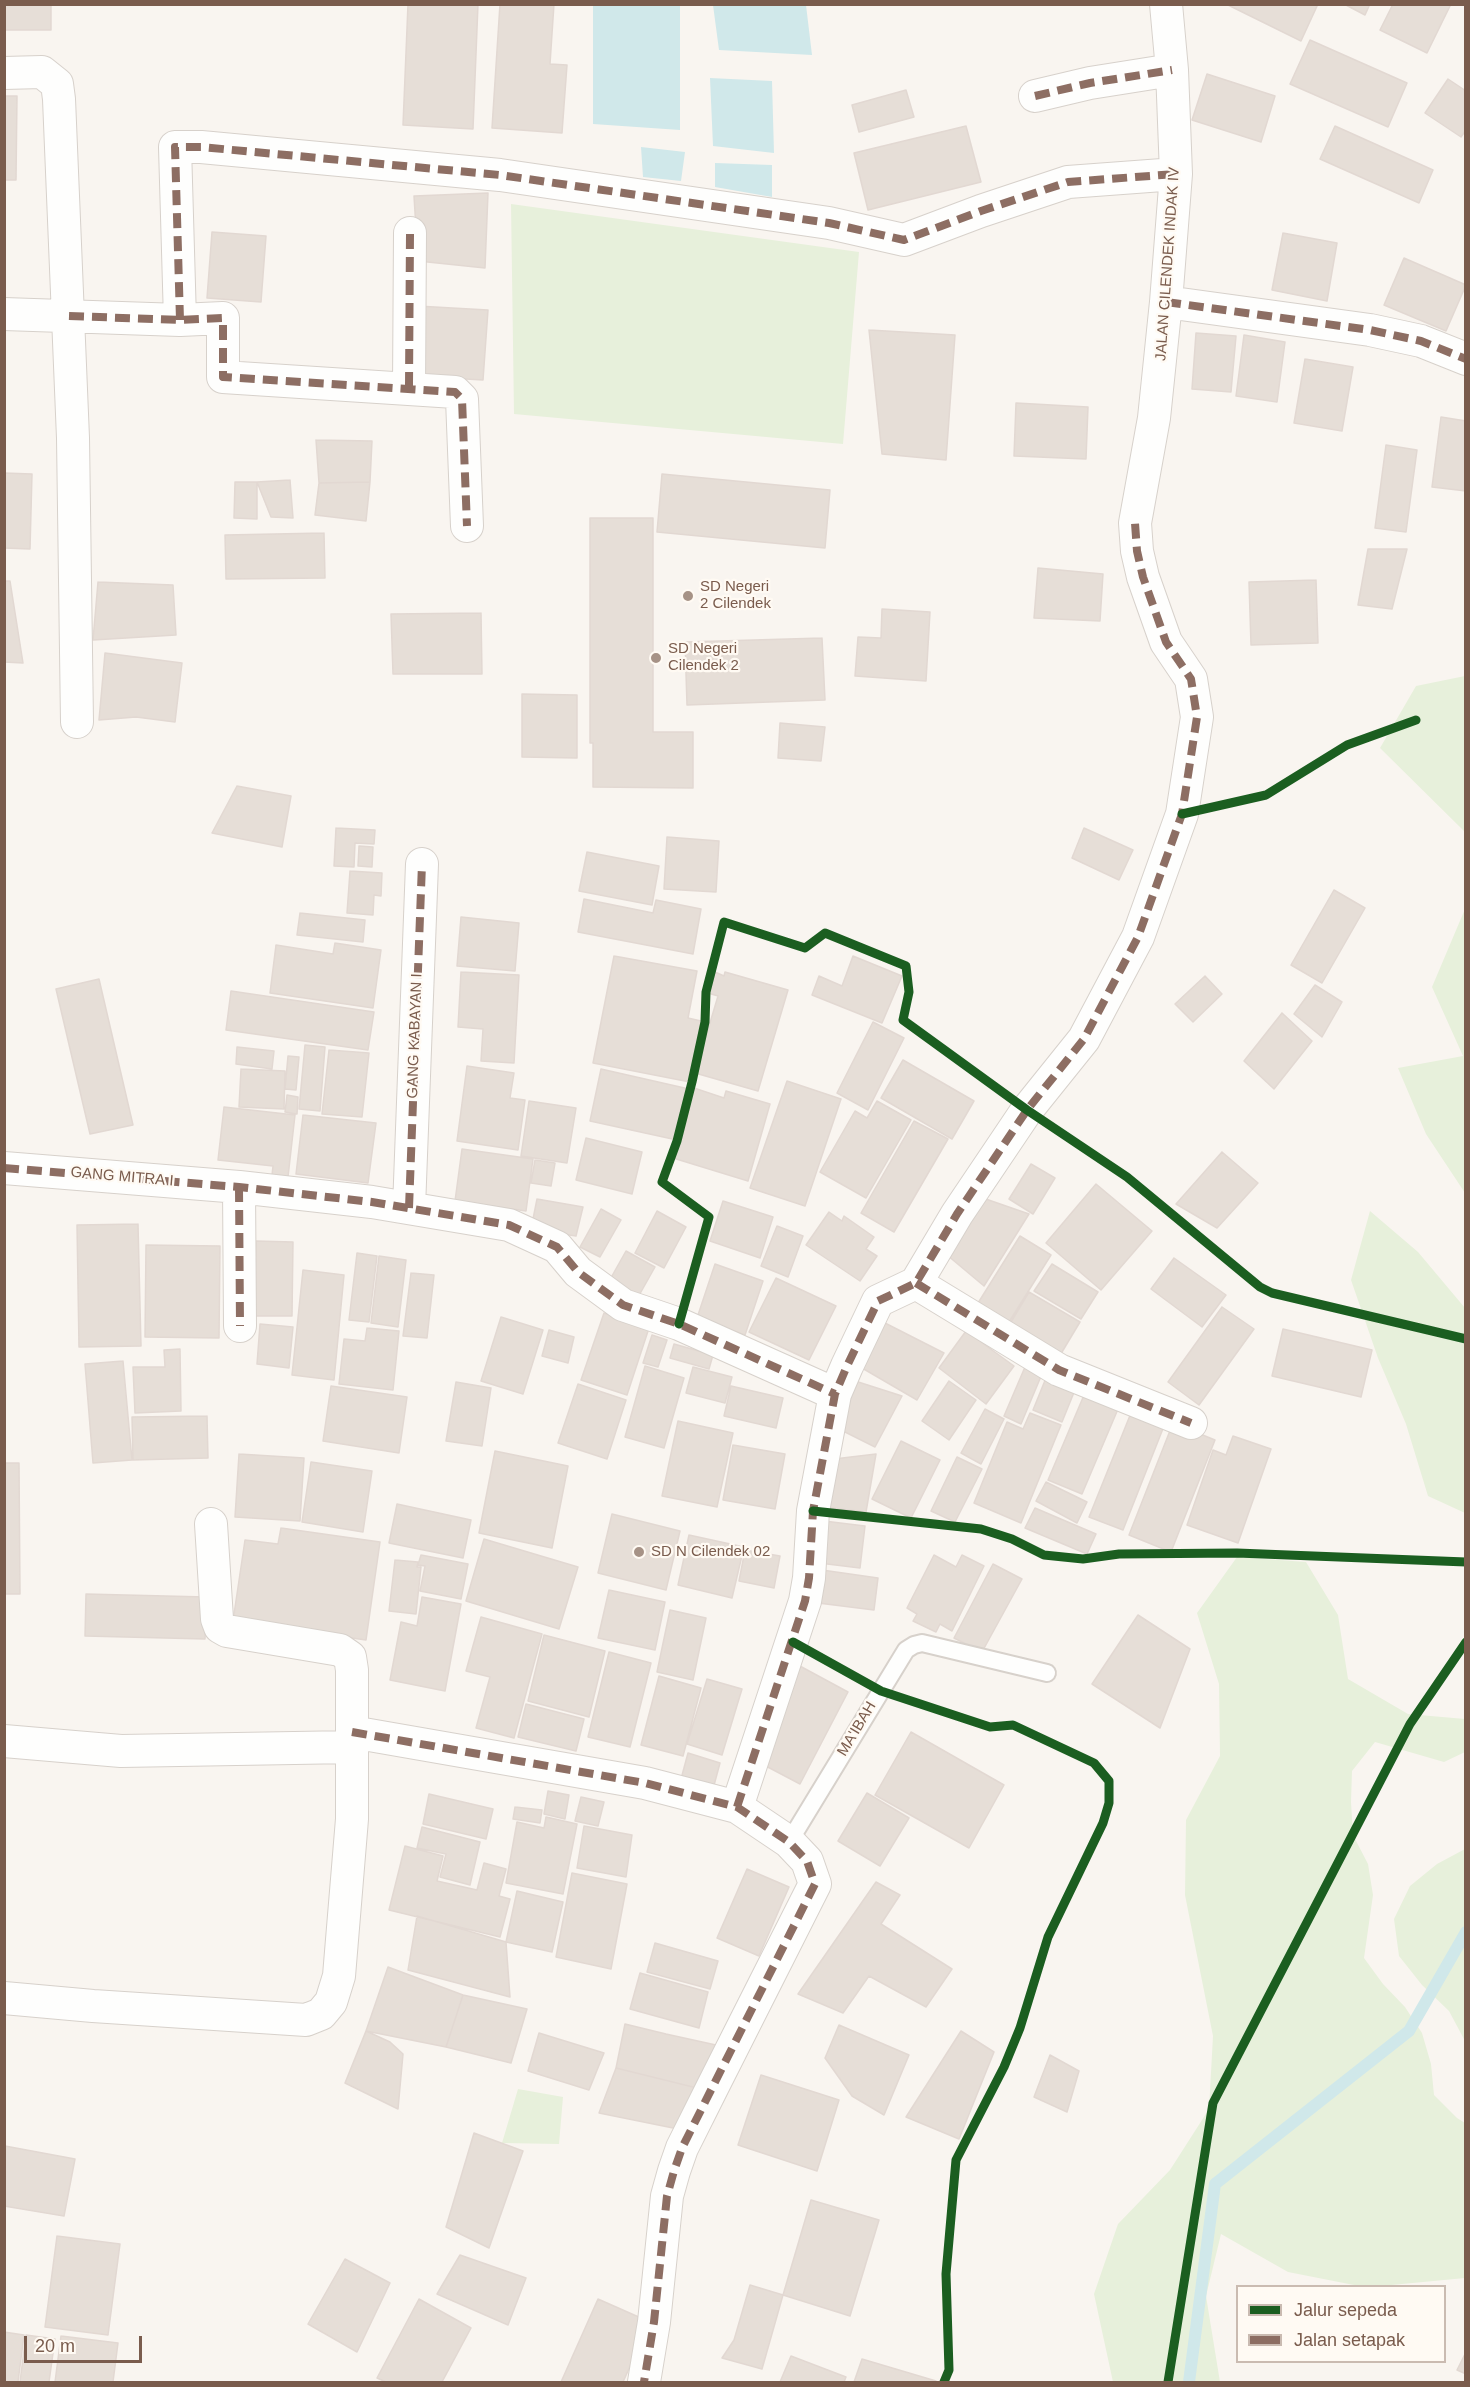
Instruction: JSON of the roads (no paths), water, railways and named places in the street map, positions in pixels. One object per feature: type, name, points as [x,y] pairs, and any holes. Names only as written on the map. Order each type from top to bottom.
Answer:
[{"type":"street","name":"JALAN CILENDEK INDAK IV","points":[[916,1283],[957,1214],[1027,1110],[1084,1039],[1138,936],[1182,814],[1197,717],[1191,679],[1166,642],[1143,577],[1137,551],[1135,523],[1154,418],[1167,302],[1176,174],[1172,70],[1166,4]]},
{"type":"street","points":[[1035,96],[1090,83],[1172,70]]},
{"type":"street","points":[[4,73],[42,72],[57,84],[69,316],[77,722]]},
{"type":"street","points":[[180,320],[175,147],[201,147],[500,175],[829,223],[904,240],[981,210],[1068,183],[1176,174]]},
{"type":"street","points":[[409,387],[410,233]]},
{"type":"street","points":[[1167,302],[1370,330],[1421,341],[1466,359]]},
{"type":"street","points":[[4,314],[180,320],[223,318],[223,376],[409,387],[455,392],[462,399],[467,526]]},
{"type":"street","name":"GANG KABAYAN I","points":[[409,1208],[422,864]]},
{"type":"street","name":"GANG MITRA I","points":[[4,1168],[239,1187],[409,1208],[509,1225],[557,1247],[578,1272],[623,1305],[679,1324],[835,1394]]},
{"type":"street","points":[[239,1187],[240,1326]]},
{"type":"street","points":[[736,1807],[805,1601],[809,1578],[813,1511],[835,1394],[878,1301],[916,1283],[1059,1370],[1191,1424]]},
{"type":"street","points":[[4,1998],[306,2020],[321,2014],[331,2002],[339,1976],[352,1820],[352,1670],[350,1656],[340,1650],[226,1631],[220,1627],[217,1619],[211,1524]]},
{"type":"street","points":[[4,1741],[121,1751],[352,1739],[645,1783],[736,1807],[789,1842],[807,1861],[815,1884],[712,2086],[682,2148],[674,2171],[667,2196],[654,2322],[644,2382]]},
{"type":"lane","name":"MA'IBAH","points":[[789,1842],[906,1650],[922,1643],[1047,1673]]},
{"type":"water","points":[[593,5],[680,5],[680,130],[593,124]]},
{"type":"water","points":[[713,5],[806,5],[812,55],[719,50]]},
{"type":"water","points":[[710,78],[772,81],[774,153],[713,146]]},
{"type":"water","points":[[641,147],[685,152],[681,181],[643,177]]},
{"type":"water","points":[[715,163],[772,165],[772,197],[715,187]]},
{"type":"waterway","points":[[1189,2382],[1215,2184],[1409,2031],[1466,1932]]},
{"type":"place","name":"SD Negeri 2 Cilendek","points":[[688,596]]},
{"type":"place","name":"SD Negeri Cilendek 2","points":[[656,658]]},
{"type":"place","name":"SD N Cilendek 02","points":[[639,1552]]}]
